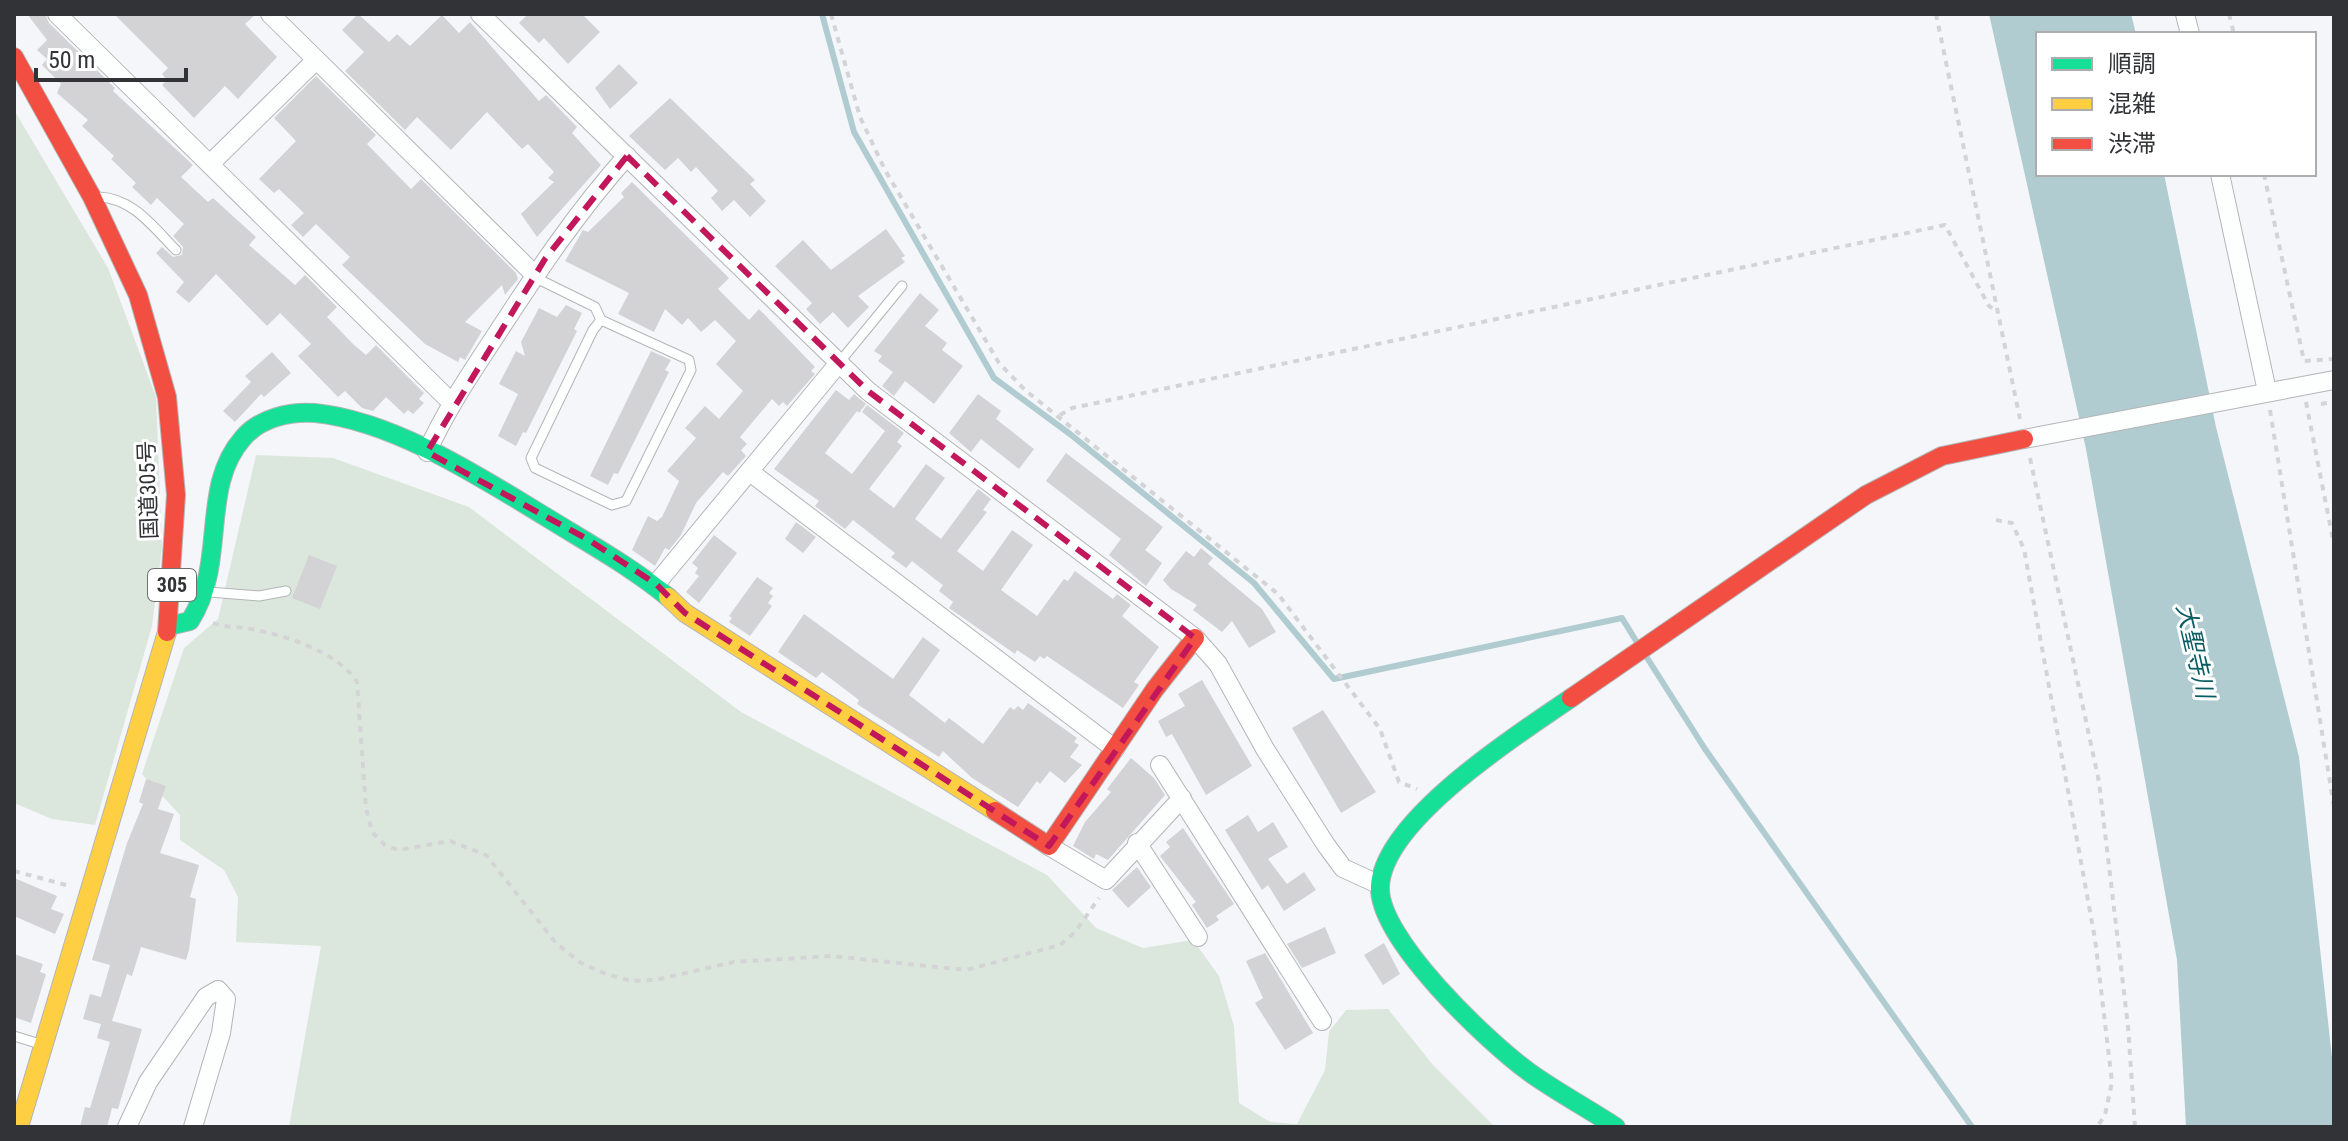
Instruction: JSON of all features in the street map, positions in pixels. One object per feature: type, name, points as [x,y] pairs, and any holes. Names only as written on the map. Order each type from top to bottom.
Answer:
[{"type":"main road","name":"国道305号","points":[[14,57],[92,197],[138,295],[167,397],[176,495],[169,626],[19,1127]]},
{"type":"main road","points":[[169,626],[190,621],[209,592],[214,511],[221,481],[236,448],[255,427],[282,416],[325,415],[427,452],[504,491],[656,584],[685,613],[1049,846],[1155,689],[1195,638]]},
{"type":"main road","points":[[1616,1127],[1527,1071],[1490,1041],[1399,941],[1380,902],[1380,885],[1388,864],[1409,830],[1447,788],[1492,752],[1866,495],[1911,469],[1942,456],[2027,438]]},
{"type":"street","points":[[57,14],[452,403]]},
{"type":"street","points":[[270,14],[534,276]]},
{"type":"street","points":[[480,14],[868,391],[1195,638],[1218,664],[1265,749],[1343,868],[1380,885]]},
{"type":"street","points":[[211,163],[316,60]]},
{"type":"street","points":[[427,452],[452,403],[534,276],[582,207],[627,156]]},
{"type":"street","points":[[2220,176],[2261,392]]},
{"type":"street","points":[[656,584],[838,364]]},
{"type":"street","points":[[2027,438],[2334,380]]},
{"type":"street","points":[[750,472],[1115,749]]},
{"type":"street","points":[[1160,765],[1322,1021]]},
{"type":"street","points":[[1049,846],[1106,880],[1113,876],[1137,843],[1182,798]]},
{"type":"street","points":[[1137,843],[1198,937]]},
{"type":"street","points":[[127,1127],[148,1082],[206,997],[218,990],[226,999],[221,1033],[193,1127]]},
{"type":"lane","points":[[92,197],[116,197],[133,208],[176,250]]},
{"type":"lane","points":[[534,276],[595,307],[601,320],[689,360],[691,370],[626,501],[612,505],[535,468],[531,458],[593,330],[601,320]]},
{"type":"lane","points":[[838,364],[902,286]]},
{"type":"lane","points":[[209,592],[259,596],[286,591]]},
{"type":"lane","points":[[14,1036],[43,1045]]},
{"type":"path","points":[[831,14],[860,117],[911,219],[999,363],[1013,380],[1269,585],[1380,729],[1399,782],[1410,789],[1428,781]]},
{"type":"path","points":[[1936,14],[2039,487],[2099,782],[2128,1026],[2135,1127]]},
{"type":"path","points":[[2264,176],[2304,361],[2334,359]]},
{"type":"path","points":[[1060,415],[1072,408],[1945,225],[1989,306],[2000,313]]},
{"type":"path","points":[[2261,392],[2334,807]]},
{"type":"path","points":[[2307,405],[2334,545]]},
{"type":"path","points":[[1996,520],[2012,523],[2024,549],[2093,923],[2112,1082],[2105,1115],[2097,1127]]},
{"type":"path","points":[[196,614],[223,627],[249,628],[320,650],[349,668],[357,682],[366,808],[372,832],[385,845],[398,850],[450,841],[486,855],[556,943],[581,963],[606,974],[631,981],[655,980],[734,962],[832,956],[966,970],[1060,945],[1082,923],[1106,880]]},
{"type":"path","points":[[14,871],[92,891]]},
{"type":"highlighted area","points":[[627,156],[868,391],[1195,638],[1049,846],[685,613],[656,584],[589,540],[427,452],[545,259]]},
{"type":"shaded area","points":[[14,110],[108,268],[156,397],[162,547],[152,626],[95,825],[52,819],[14,803]]},
{"type":"shaded area","points":[[256,455],[333,458],[469,507],[741,712],[1047,875],[1096,928],[1143,948],[1193,940],[1219,976],[1234,1026],[1239,1103],[1270,1122],[1297,1124],[1325,1070],[1329,1032],[1346,1010],[1388,1009],[1433,1065],[1495,1127],[289,1127],[321,946],[236,942],[238,897],[224,870],[180,840],[180,815],[142,774],[184,648],[218,619]]},
{"type":"water","name":"大聖寺川","points":[[1989,14],[2131,14],[2136,32],[2036,32],[2036,176],[2164,176],[2216,427],[2299,757],[2333,1067],[2334,1127],[2186,1127],[2177,960],[2086,449]]},
{"type":"building","points":[[27,14],[45,14],[49,23],[115,88],[113,91],[193,165],[181,177],[208,202],[213,198],[256,237],[249,245],[295,285],[305,275],[337,307],[327,317],[354,345],[366,355],[376,345],[424,393],[419,399],[424,403],[413,414],[408,410],[404,414],[386,397],[373,411],[362,408],[345,391],[338,397],[298,356],[311,344],[280,313],[267,326],[216,274],[189,303],[176,292],[184,282],[156,253],[162,247],[173,257],[182,255],[183,247],[173,236],[184,224],[157,198],[151,205],[132,187],[136,183],[111,159],[114,156],[82,126],[88,120],[57,93],[61,84],[42,65],[47,59],[37,50],[47,40]]},
{"type":"building","points":[[114,14],[256,14],[245,24],[277,57],[238,99],[225,86],[194,118],[162,85],[167,80],[162,74],[168,68]]},
{"type":"building","points":[[358,14],[389,42],[397,34],[410,46],[442,15],[459,33],[470,22],[539,101],[546,95],[577,127],[572,133],[601,165],[537,237],[521,214],[554,182],[548,178],[554,172],[528,144],[522,149],[487,112],[451,150],[417,117],[405,130],[345,71],[364,52],[342,30]]},
{"type":"building","points":[[528,14],[582,14],[600,32],[568,64],[544,38],[539,43],[519,23]]},
{"type":"building","points":[[619,64],[638,83],[610,109],[595,88]]},
{"type":"building","points":[[316,76],[376,135],[367,144],[411,189],[421,179],[516,273],[518,279],[505,295],[502,285],[465,322],[482,331],[465,360],[460,357],[458,362],[425,344],[342,265],[350,257],[316,224],[303,237],[291,225],[304,213],[279,189],[274,193],[259,179],[296,141],[274,118]]},
{"type":"building","points":[[670,98],[755,180],[750,184],[766,201],[750,217],[734,200],[722,211],[711,198],[718,191],[696,167],[691,172],[678,158],[665,170],[629,136]]},
{"type":"building","points":[[632,182],[729,278],[718,289],[749,320],[759,309],[815,367],[811,371],[815,374],[787,406],[783,402],[779,406],[772,399],[740,437],[747,444],[741,450],[746,456],[728,476],[723,472],[696,503],[681,535],[669,550],[665,548],[655,566],[632,550],[648,516],[657,521],[662,517],[679,481],[667,471],[696,438],[685,428],[705,406],[719,419],[743,391],[716,364],[736,341],[715,320],[701,332],[688,318],[682,325],[665,309],[654,332],[618,314],[629,293],[565,261],[583,230],[588,232],[624,197],[621,193]]},
{"type":"building","points":[[886,229],[905,256],[901,258],[905,262],[858,296],[869,307],[848,328],[833,312],[820,324],[806,309],[812,303],[775,266],[803,240],[831,270]]},
{"type":"building","points":[[920,293],[939,310],[925,326],[947,343],[942,350],[963,366],[934,404],[905,381],[894,396],[882,386],[893,372],[878,361],[882,356],[874,351]]},
{"type":"building","points":[[566,305],[582,313],[574,329],[577,331],[526,433],[523,432],[516,446],[498,436],[518,394],[499,384],[516,351],[525,356],[521,342],[539,308],[557,317]]},
{"type":"building","points":[[651,351],[671,360],[665,370],[669,372],[618,474],[614,473],[608,485],[590,476]]},
{"type":"building","points":[[272,352],[291,373],[264,397],[261,394],[235,422],[223,411],[251,382],[245,376]]},
{"type":"building","points":[[836,390],[849,400],[854,394],[866,404],[859,413],[857,411],[825,453],[852,474],[885,431],[862,412],[867,405],[904,433],[897,442],[902,446],[869,489],[894,508],[926,464],[945,478],[915,519],[941,539],[978,489],[991,499],[983,510],[987,512],[957,551],[983,571],[1012,530],[1033,545],[1001,590],[1037,616],[1064,579],[1068,581],[1075,571],[1113,599],[1117,594],[1131,605],[1122,616],[1159,647],[1134,682],[1139,685],[1123,708],[1047,656],[1044,659],[1040,656],[1035,662],[1017,650],[1015,654],[949,608],[953,602],[939,591],[943,585],[912,561],[906,568],[891,557],[895,553],[853,520],[845,529],[815,506],[819,501],[774,469]]},
{"type":"building","points":[[978,394],[1001,411],[996,419],[1034,449],[1019,469],[981,439],[971,452],[949,433]]},
{"type":"building","points":[[1066,453],[1163,527],[1145,550],[1162,563],[1146,586],[1109,555],[1121,539],[1046,481]]},
{"type":"building","points":[[796,522],[816,537],[803,553],[785,539]]},
{"type":"building","points":[[714,535],[737,553],[699,603],[686,592],[699,576],[695,573],[698,568],[692,563]]},
{"type":"building","points":[[1201,548],[1213,558],[1208,564],[1262,609],[1276,632],[1249,648],[1232,621],[1222,632],[1193,610],[1197,605],[1171,589],[1163,580],[1186,551],[1194,557]]},
{"type":"building","points":[[309,555],[337,566],[320,609],[292,598]]},
{"type":"building","points":[[757,577],[773,588],[769,593],[773,596],[768,603],[772,606],[750,636],[729,622],[732,618],[729,616]]},
{"type":"building","points":[[804,614],[893,679],[923,637],[940,650],[909,695],[945,723],[949,718],[983,744],[1010,707],[1014,710],[1018,706],[1023,710],[1028,703],[1077,738],[1074,742],[1079,745],[1070,757],[1082,765],[1065,783],[1050,771],[1040,784],[1037,781],[1018,807],[972,778],[943,751],[939,757],[857,704],[859,700],[822,672],[816,678],[778,652]]},
{"type":"building","points":[[1202,680],[1252,766],[1206,795],[1172,734],[1166,737],[1158,721],[1185,706],[1178,694]]},
{"type":"building","points":[[1323,710],[1376,792],[1341,813],[1292,728]]},
{"type":"building","points":[[1131,758],[1154,778],[1165,795],[1108,860],[1096,854],[1094,859],[1073,846],[1085,822],[1111,792],[1107,789]]},
{"type":"building","points":[[146,779],[166,786],[158,809],[174,814],[160,853],[199,865],[190,897],[196,899],[189,950],[186,960],[141,947],[132,976],[127,974],[112,1021],[142,1029],[118,1109],[112,1108],[107,1127],[80,1127],[85,1107],[90,1108],[110,1042],[97,1038],[101,1024],[83,1019],[90,994],[101,997],[110,965],[92,960],[127,843],[143,804],[139,802]]},
{"type":"building","points":[[1248,815],[1258,832],[1273,822],[1288,847],[1268,859],[1287,884],[1304,872],[1316,890],[1284,911],[1268,885],[1262,890],[1225,830]]},
{"type":"building","points":[[1183,828],[1234,904],[1216,916],[1219,920],[1207,928],[1192,905],[1196,902],[1160,856],[1170,847],[1166,842]]},
{"type":"building","points":[[1137,867],[1151,887],[1128,908],[1112,890]]},
{"type":"building","points":[[14,878],[57,896],[51,909],[64,914],[55,934],[14,916]]},
{"type":"building","points":[[1325,927],[1336,953],[1302,968],[1287,944]]},
{"type":"building","points":[[1384,943],[1400,974],[1383,985],[1364,955]]},
{"type":"building","points":[[1265,953],[1313,1033],[1285,1050],[1255,1003],[1263,998],[1246,961]]},
{"type":"building","points":[[14,954],[43,964],[40,972],[46,974],[31,1023],[14,1017]]},
{"type":"waterway","points":[[822,14],[854,132],[994,378],[1070,434],[1254,583],[1334,679],[1622,618],[1638,644]]},
{"type":"waterway","points":[[1644,653],[1705,749],[1972,1127]]},
{"type":"traffic: fast","points":[[169,626],[190,621],[201,598],[208,574],[217,502],[230,458],[243,438],[258,425],[296,413],[345,418],[375,427],[435,453],[608,555],[668,597]]},
{"type":"traffic: fast","points":[[1571,698],[1489,755],[1429,806],[1404,833],[1387,860],[1380,886],[1384,908],[1396,933],[1415,960],[1463,1014],[1529,1072],[1616,1127]]},
{"type":"traffic: slow","points":[[668,597],[685,613],[995,811]]},
{"type":"traffic: slow","points":[[19,1127],[167,632]]},
{"type":"traffic: jam","points":[[14,57],[92,197],[138,295],[167,397],[176,495],[167,632]]},
{"type":"traffic: jam","points":[[1571,698],[1866,495],[1942,456],[2024,439]]},
{"type":"traffic: jam","points":[[995,811],[1049,846],[1155,689],[1195,638]]}]
